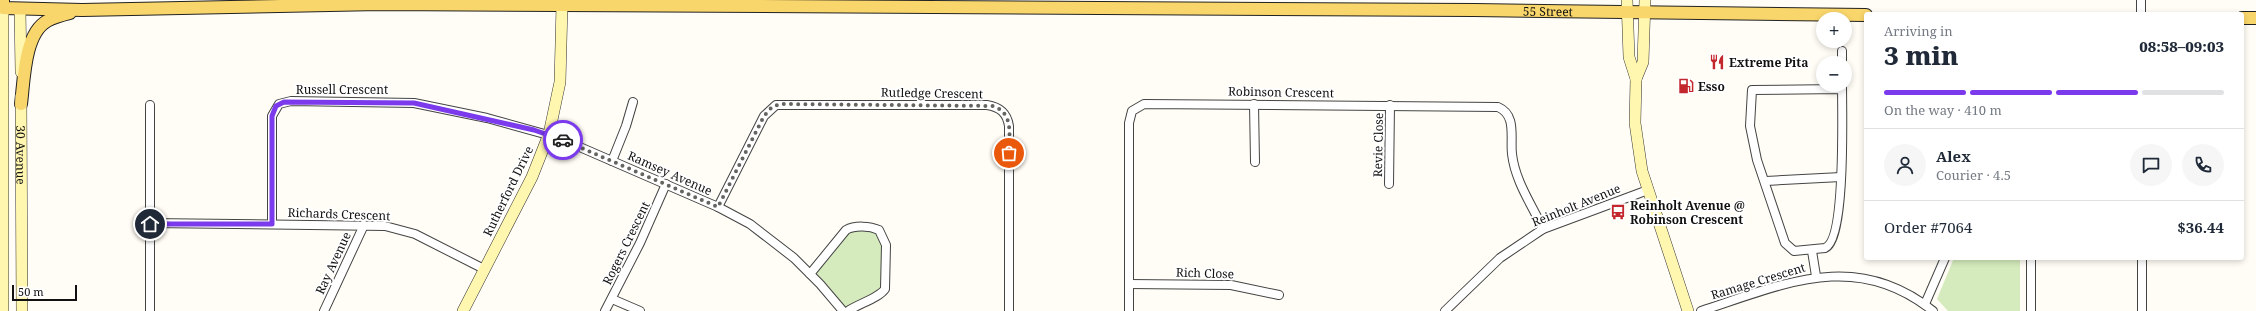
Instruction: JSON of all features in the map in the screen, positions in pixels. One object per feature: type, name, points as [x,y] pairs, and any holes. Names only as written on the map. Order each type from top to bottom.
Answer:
[{"type":"main road","name":"55 Street","points":[[290,0],[341,3]]},
{"type":"main road","name":"55 Street","points":[[2,5],[20,4],[82,10],[380,2],[542,3],[562,6],[968,4],[1474,10],[1645,14],[1864,15]]},
{"type":"main road","points":[[21,104],[28,51],[36,32],[46,21],[82,10]]},
{"type":"main road","points":[[2244,18],[2256,18]]},
{"type":"street","points":[[1627,0],[1629,57],[1636,79],[1637,138],[1642,171],[1688,311]]},
{"type":"street","points":[[1636,79],[1643,62],[1645,0]]},
{"type":"street","points":[[2141,0],[2141,12]]},
{"type":"street","name":"30 Avenue","points":[[20,4],[22,311]]},
{"type":"street","name":"30 Avenue","points":[[2,5],[3,311]]},
{"type":"street","name":"Rutherford Drive","points":[[463,311],[534,171],[549,134],[560,82],[562,6]]},
{"type":"street","points":[[1842,51],[1842,56]]},
{"type":"street","points":[[1816,88],[1752,90],[1750,126],[1757,160],[1766,182],[1787,246],[1798,252],[1812,251],[1828,247],[1833,240],[1839,210],[1841,177],[1842,92]]},
{"type":"street","name":"Russell Crescent","points":[[272,224],[272,116],[279,104],[299,101],[414,103],[487,118],[549,134]]},
{"type":"street","points":[[612,161],[626,126],[632,102]]},
{"type":"street","name":"Robinson Crescent","points":[[1129,311],[1129,124],[1132,111],[1140,105],[1149,103],[1492,106],[1503,109],[1510,121],[1512,154],[1517,175],[1543,229]]},
{"type":"street","points":[[1254,104],[1255,162]]},
{"type":"street","points":[[150,105],[150,311]]},
{"type":"street","name":"Rutledge Crescent","points":[[718,207],[764,116],[776,106],[987,105],[998,108],[1006,114],[1009,126],[1009,311]]},
{"type":"street","name":"Revie Close","points":[[1389,184],[1390,105]]},
{"type":"street","name":"Ramsey Avenue","points":[[549,134],[718,207],[766,235],[810,274],[843,311]]},
{"type":"street","points":[[1766,182],[1841,177]]},
{"type":"street","name":"Rogers Crescent","points":[[606,311],[640,243],[666,184]]},
{"type":"street","name":"Reinholt Avenue","points":[[1445,311],[1500,258],[1543,229],[1648,190]]},
{"type":"street","name":"Richards Crescent","points":[[150,224],[385,226],[406,231],[484,269]]},
{"type":"street","name":"Ray Avenue","points":[[324,311],[364,225]]},
{"type":"street","points":[[810,274],[846,230],[854,227],[870,227],[879,230],[886,245],[885,289],[876,297],[862,302],[848,311]]},
{"type":"street","points":[[1812,251],[1816,276]]},
{"type":"street","points":[[1925,304],[1944,260]]},
{"type":"street","points":[[2031,260],[2031,311]]},
{"type":"street","points":[[2142,260],[2142,311]]},
{"type":"street","name":"Ramage Crescent","points":[[1701,311],[1788,283],[1816,276],[1855,276],[1874,280],[1892,286],[1925,304],[1933,311]]},
{"type":"street","name":"Rich Close","points":[[1129,284],[1231,285],[1279,295]]},
{"type":"street","points":[[612,299],[640,311]]},
{"type":"green space","points":[[849,228],[882,233],[886,286],[848,311],[810,274]]},
{"type":"green space","points":[[1953,260],[2020,260],[2020,311],[1948,311],[1937,299]]},
{"type":"way so far","points":[[563,140],[718,207],[764,116],[772,107],[780,104],[993,106],[1002,110],[1006,114],[1009,126],[1009,153]]},
{"type":"place","name":"Extreme Pita","points":[[1717,62]]},
{"type":"place","name":"Esso","points":[[1686,86]]},
{"type":"place","name":"Reinholt Avenue @ Robinson Crescent","points":[[1618,212]]},
{"type":"route","points":[[150,224],[272,224],[272,116],[276,106],[284,102],[400,101],[445,108],[487,118],[549,134],[563,140]]}]
